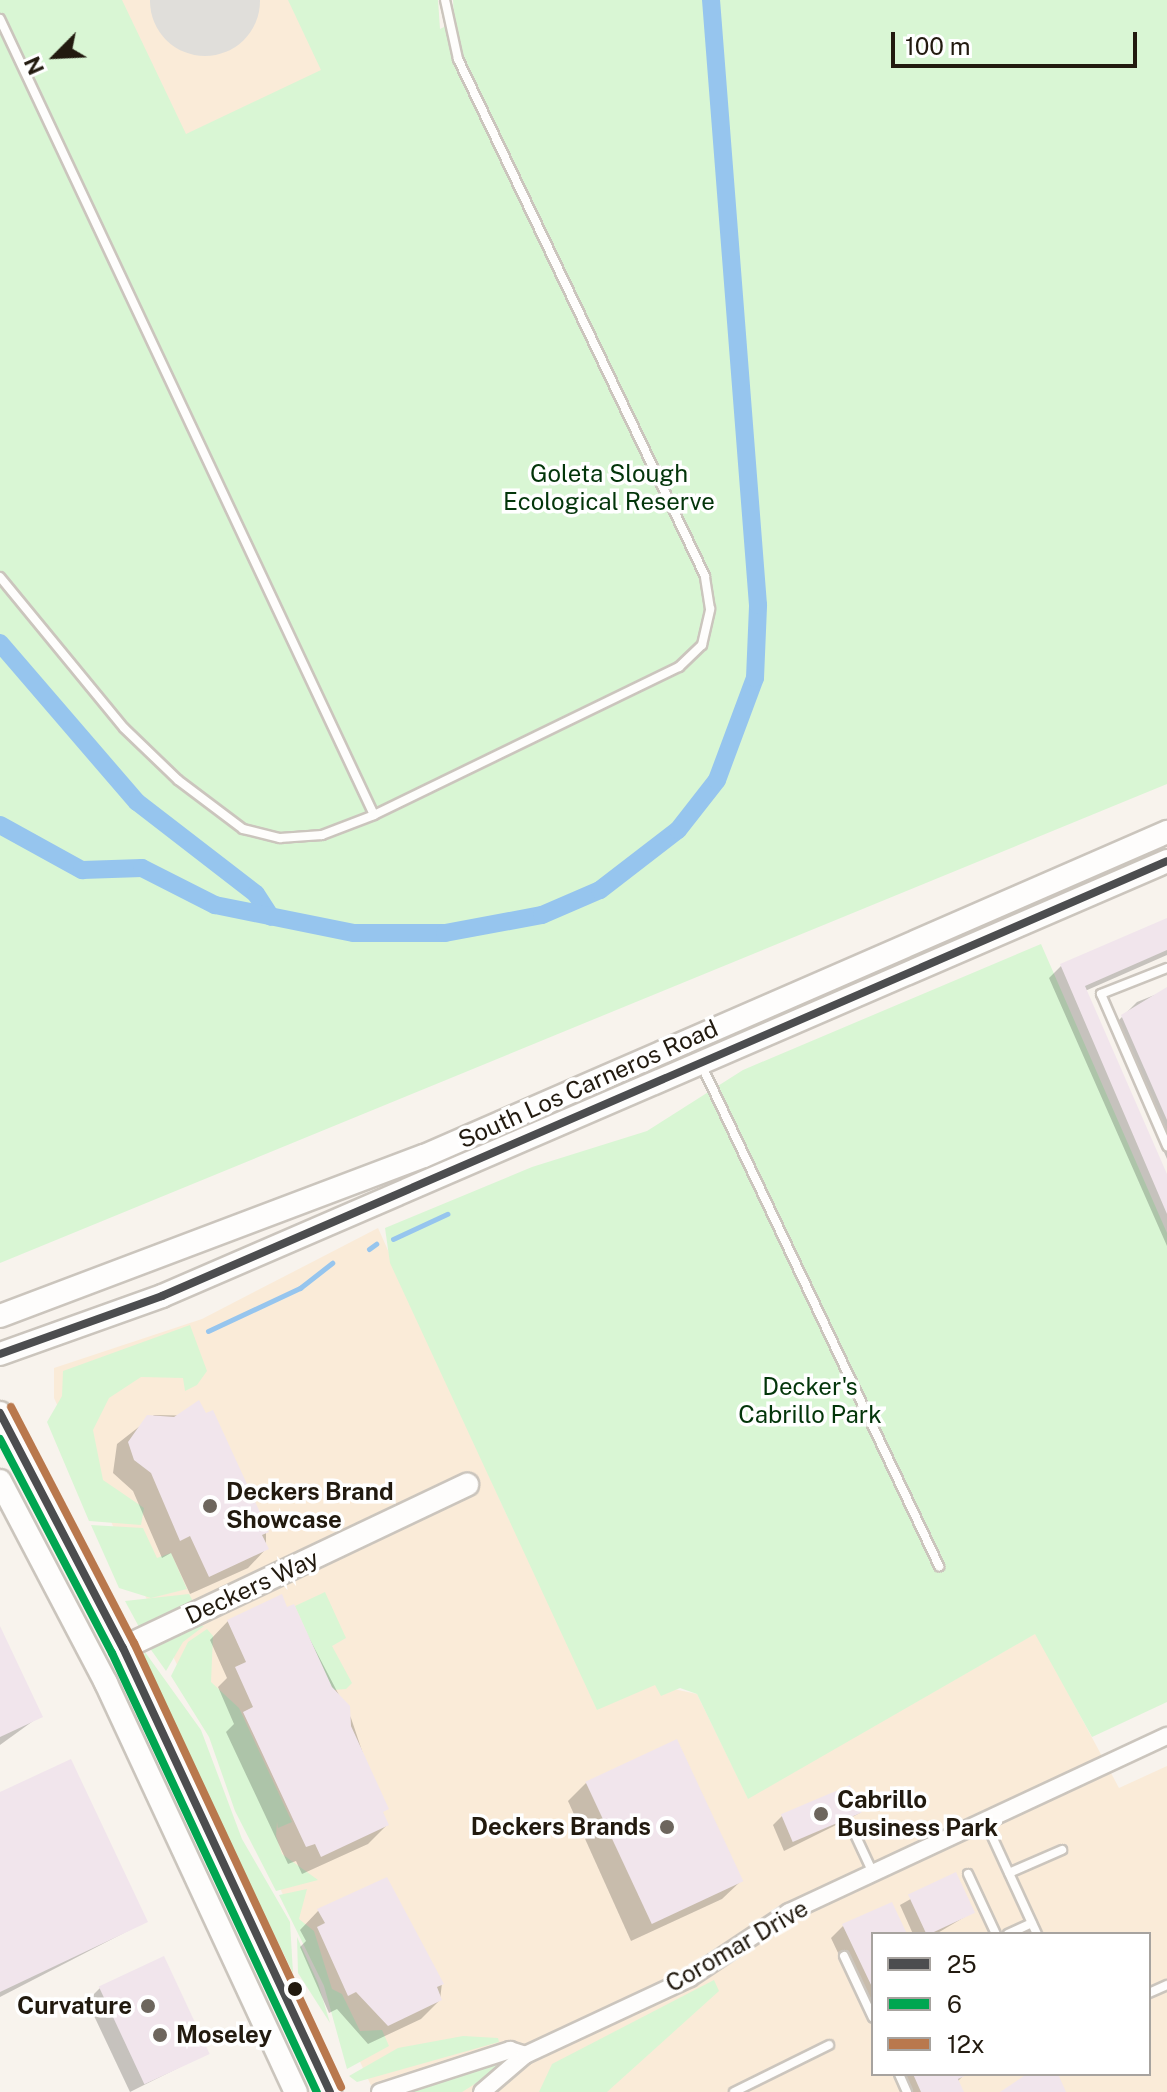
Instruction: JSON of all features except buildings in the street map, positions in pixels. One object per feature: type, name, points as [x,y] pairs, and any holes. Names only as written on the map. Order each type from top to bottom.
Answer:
[{"type":"main road","name":"South Los Carneros Road","points":[[0,1316],[387,1171],[1167,832]]},
{"type":"main road","name":"South Los Carneros Road","points":[[0,1354],[162,1296],[1167,861]]},
{"type":"main road","points":[[0,1413],[123,1648],[330,2092]]},
{"type":"main road","points":[[0,1481],[106,1683],[296,2092]]},
{"type":"main road","name":"Deckers Way","points":[[123,1648],[467,1485]]},
{"type":"street","name":"Coromar Drive","points":[[482,2092],[525,2055],[690,1978],[789,1912],[1167,1736]]},
{"type":"street","name":"Coromar Drive","points":[[380,2092],[510,2050],[525,2055]]},
{"type":"lane","points":[[0,577],[124,728],[212,810],[243,829],[280,838],[322,835],[374,815],[679,667],[702,645],[710,609],[705,576],[458,59],[445,0]]},
{"type":"lane","points":[[0,19],[374,815]]},
{"type":"lane","points":[[1167,968],[1101,994],[1167,1146]]},
{"type":"lane","points":[[700,1063],[939,1566]]},
{"type":"lane","points":[[985,1821],[1036,1932]]},
{"type":"lane","points":[[852,1828],[873,1873]]},
{"type":"lane","points":[[1009,1873],[1062,1850]]},
{"type":"lane","points":[[968,1874],[995,1932]]},
{"type":"lane","points":[[1012,1932],[1032,1923]]},
{"type":"lane","points":[[844,1956],[871,2014]]},
{"type":"lane","points":[[734,2092],[829,2045]]},
{"type":"shaded area","points":[[49,0],[438,0],[439,30],[135,175]]},
{"type":"shaded area","points":[[378,1228],[509,1520],[655,1685],[697,1694],[748,1798],[1036,1633],[1119,1788],[1167,1766],[1167,2092],[374,2092],[54,1398],[54,1368],[202,1319]]},
{"type":"green space","name":"Goleta Slough Ecological Reserve","points":[[0,0],[122,0],[186,134],[321,70],[288,0],[438,0],[440,29],[454,22],[453,0],[1167,0],[1167,784],[0,1263]]},
{"type":"green space","name":"Decker's Cabrillo Park","points":[[1041,944],[1167,1233],[1167,1702],[1092,1737],[1035,1634],[748,1799],[697,1694],[680,1688],[661,1696],[655,1685],[597,1710],[390,1263],[385,1228],[532,1167],[647,1131],[743,1070]]},
{"type":"green space","points":[[190,1325],[207,1371],[197,1385],[185,1391],[183,1378],[141,1377],[109,1398],[93,1430],[103,1480],[144,1508],[141,1525],[89,1521],[47,1422],[62,1396],[63,1371]]},
{"type":"green space","points":[[91,1525],[143,1528],[157,1558],[171,1553],[187,1589],[151,1598],[119,1588]]},
{"type":"green space","points":[[325,1592],[346,1638],[332,1646],[352,1683],[346,1689],[332,1690],[295,1606]]},
{"type":"green space","points":[[189,1594],[194,1603],[139,1627],[125,1601]]},
{"type":"green space","points":[[197,1625],[204,1626],[183,1642],[166,1671],[149,1647]]},
{"type":"green space","points":[[207,1629],[213,1636],[211,1682],[239,1708],[292,1822],[278,1828],[277,1822],[276,1836],[282,1854],[318,1880],[276,1891],[235,1811],[209,1737],[171,1676],[188,1642]]},
{"type":"green space","points":[[145,1652],[201,1730],[242,1839],[290,1922],[293,1973],[142,1664]]},
{"type":"green space","points":[[307,1889],[299,1919],[314,1931],[332,1989],[342,1994],[360,2031],[382,2030],[389,2046],[347,2069],[324,1986],[279,1895]]},
{"type":"green space","points":[[297,1937],[318,1983],[330,2023],[298,1973]]},
{"type":"green space","points":[[714,1980],[719,1991],[607,2092],[539,2092],[552,2064]]},
{"type":"green space","points":[[463,2036],[498,2038],[499,2042],[357,2082],[349,2076],[398,2048]]},
{"type":"green space","points":[[505,2058],[507,2064],[462,2092],[397,2092]]},
{"type":"waterway","points":[[0,825],[82,870],[142,868],[215,905],[354,933],[445,933],[542,915],[600,890],[678,830],[717,780],[755,678],[758,605],[711,0]]},
{"type":"waterway","points":[[0,643],[137,802],[256,894],[271,917]]},
{"type":"waterway","points":[[393,1239],[447,1214]]},
{"type":"waterway","points":[[369,1249],[376,1244]]},
{"type":"waterway","points":[[208,1331],[300,1288],[332,1263]]},
{"type":"transit line","name":"25","points":[[0,1354],[162,1296],[1167,861]]},
{"type":"transit line","name":"12x","points":[[11,1407],[134,1643],[341,2087]]},
{"type":"transit line","name":"25","points":[[0,1413],[123,1648],[330,2092]]},
{"type":"transit line","name":"6","points":[[0,1439],[112,1653],[317,2092]]},
{"type":"place","name":"Deckers Brand Showcase","points":[[210,1506]]},
{"type":"place","name":"Cabrillo Business Park","points":[[821,1814]]},
{"type":"place","name":"Deckers Brands","points":[[667,1827]]},
{"type":"place","name":"Curvature","points":[[148,2006]]},
{"type":"place","name":"Moseley","points":[[160,2035]]}]
